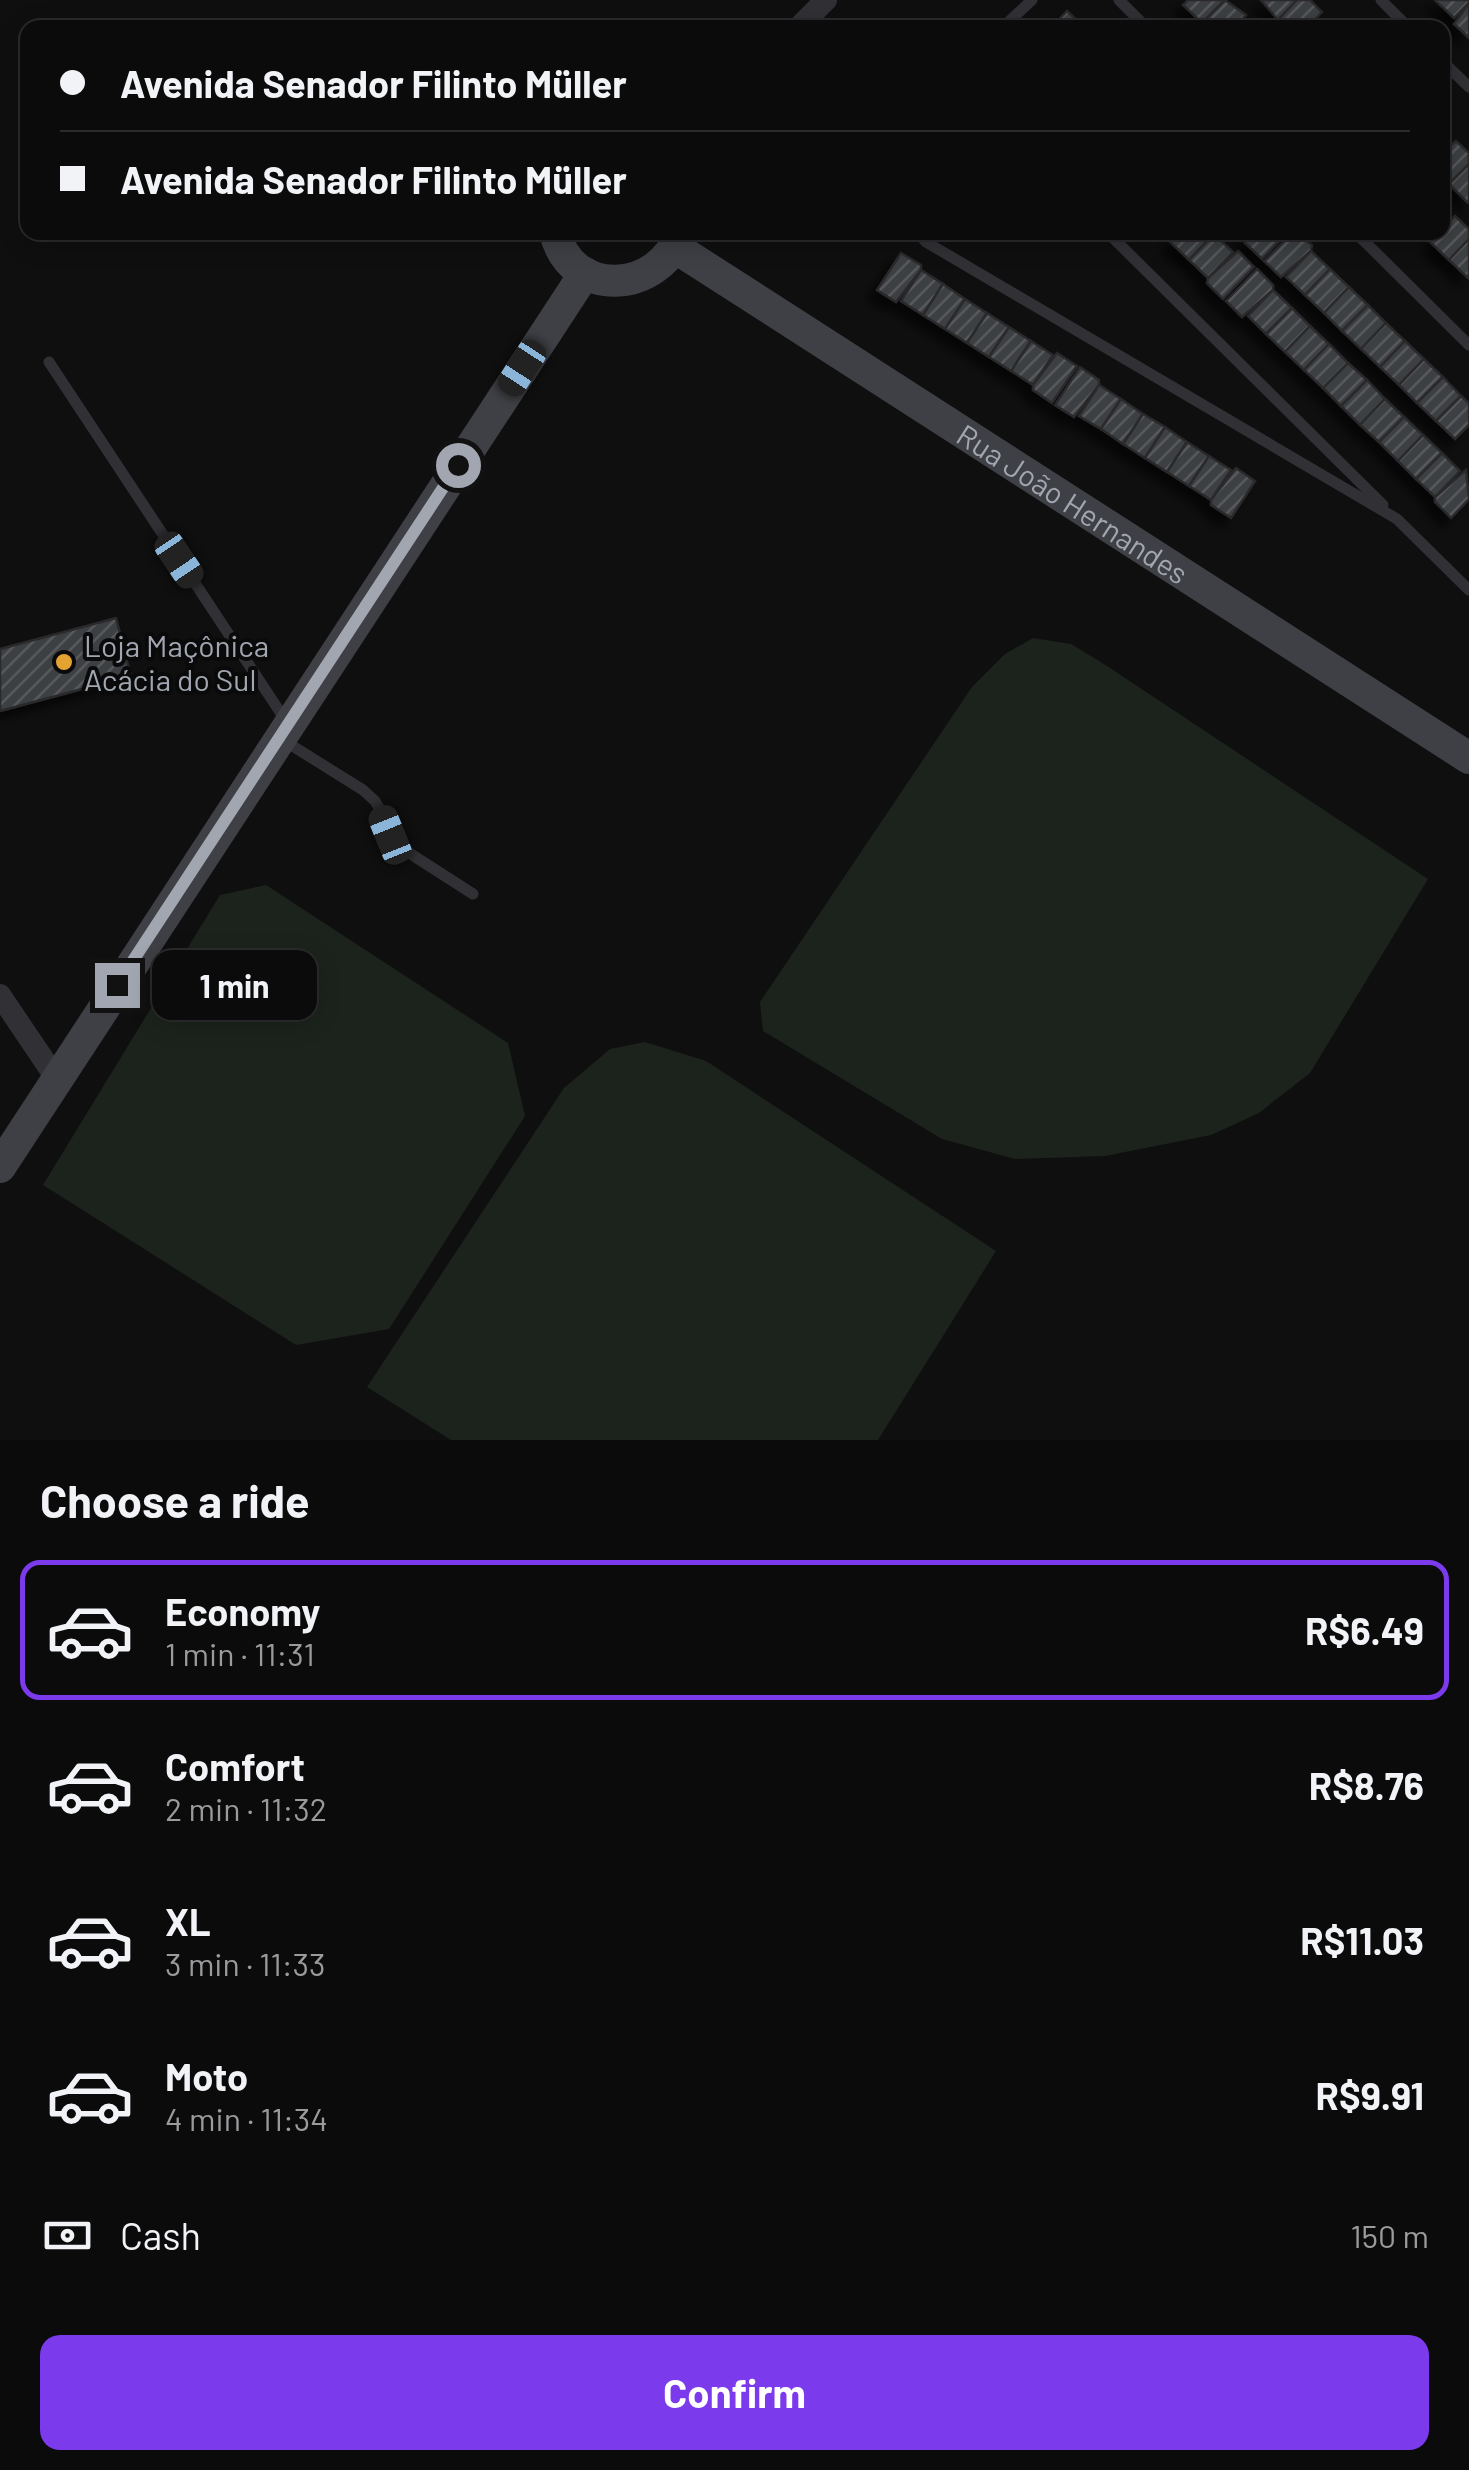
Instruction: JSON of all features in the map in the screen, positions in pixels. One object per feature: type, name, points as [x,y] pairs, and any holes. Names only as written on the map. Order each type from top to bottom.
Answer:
[{"type":"street","points":[[806,20],[826,0]]},
{"type":"street","points":[[559,240],[568,259],[585,273],[626,282],[663,264],[678,240]]},
{"type":"street","name":"Rua João Hernandes","points":[[678,240],[1469,758]]},
{"type":"street","points":[[0,1167],[585,273]]},
{"type":"street","points":[[0,995],[56,1078]]},
{"type":"lane","points":[[1011,20],[1032,0]]},
{"type":"lane","points":[[1119,0],[1138,20]]},
{"type":"lane","points":[[1381,0],[1401,20]]},
{"type":"lane","points":[[1450,68],[1469,87]]},
{"type":"lane","points":[[924,240],[1396,519]]},
{"type":"lane","points":[[1115,240],[1469,590]]},
{"type":"lane","points":[[1363,240],[1469,345]]},
{"type":"lane","points":[[49,362],[284,731],[375,800],[403,849],[473,894]]},
{"type":"shaded area","points":[[1033,638],[1071,644],[1104,664],[1428,879],[1310,1073],[1259,1113],[1211,1135],[1105,1156],[1015,1159],[942,1139],[763,1031],[760,1002],[972,687],[1005,654]]},
{"type":"shaded area","points":[[266,885],[508,1043],[525,1116],[389,1329],[296,1345],[43,1185],[220,895]]},
{"type":"shaded area","points":[[645,1042],[706,1061],[996,1251],[878,1440],[451,1440],[367,1387],[564,1088],[610,1049]]},
{"type":"building","points":[[1188,0],[1225,0],[1205,20],[1199,20],[1183,5]]},
{"type":"building","points":[[1225,0],[1246,15],[1241,20],[1205,20]]},
{"type":"building","points":[[1261,0],[1297,0],[1278,20]]},
{"type":"building","points":[[1297,0],[1310,0],[1322,12],[1314,20],[1278,20]]},
{"type":"building","points":[[1435,0],[1469,0],[1469,3],[1454,18]]},
{"type":"building","points":[[1469,3],[1469,38],[1454,24]]},
{"type":"building","points":[[1067,11],[1077,20],[1059,20]]},
{"type":"building","points":[[1456,141],[1469,153],[1469,164],[1450,183],[1450,147]]},
{"type":"building","points":[[1469,164],[1468,203],[1450,185]]},
{"type":"building","points":[[1455,216],[1469,229],[1469,239],[1449,260],[1430,242],[1450,240],[1450,221]]},
{"type":"building","points":[[1469,239],[1469,276],[1468,278],[1449,260]]},
{"type":"building","points":[[1172,240],[1208,240],[1189,260]]},
{"type":"building","points":[[1208,240],[1220,240],[1233,252],[1208,278],[1189,260]]},
{"type":"building","points":[[1247,240],[1280,240],[1262,259],[1245,243]]},
{"type":"building","points":[[1285,240],[1305,240],[1312,245],[1311,251],[1281,277],[1264,261]]},
{"type":"building","points":[[1238,251],[1254,267],[1223,299],[1207,283],[1208,278]]},
{"type":"building","points":[[1311,251],[1330,269],[1305,295],[1286,277]]},
{"type":"building","points":[[901,253],[921,265],[921,270],[896,302],[877,290]]},
{"type":"building","points":[[1257,269],[1273,285],[1273,290],[1242,317],[1226,301]]},
{"type":"building","points":[[1330,269],[1349,287],[1324,313],[1305,295]]},
{"type":"building","points":[[921,270],[943,284],[923,315],[901,301]]},
{"type":"building","points":[[943,284],[965,299],[945,329],[923,315]]},
{"type":"building","points":[[1349,287],[1368,305],[1342,331],[1324,313]]},
{"type":"building","points":[[1273,290],[1292,308],[1266,334],[1248,316]]},
{"type":"building","points":[[965,299],[987,313],[967,343],[945,329]]},
{"type":"building","points":[[1368,305],[1386,323],[1361,349],[1342,331]]},
{"type":"building","points":[[1292,308],[1310,326],[1285,352],[1266,334]]},
{"type":"building","points":[[987,313],[1009,327],[989,357],[967,343]]},
{"type":"building","points":[[1386,323],[1405,341],[1380,367],[1361,349]]},
{"type":"building","points":[[1310,326],[1329,344],[1304,370],[1285,352]]},
{"type":"building","points":[[1009,327],[1031,341],[1011,371],[989,357]]},
{"type":"building","points":[[1031,341],[1053,355],[1033,385],[1011,371]]},
{"type":"building","points":[[1405,341],[1424,359],[1399,385],[1380,367]]},
{"type":"building","points":[[1329,344],[1348,363],[1323,388],[1304,370]]},
{"type":"building","points":[[1057,353],[1077,366],[1052,403],[1033,390],[1033,385]]},
{"type":"building","points":[[1424,359],[1443,377],[1417,403],[1399,385]]},
{"type":"building","points":[[1348,363],[1367,380],[1341,406],[1323,388]]},
{"type":"building","points":[[1080,367],[1099,380],[1099,385],[1074,417],[1055,405]]},
{"type":"building","points":[[1443,377],[1461,396],[1436,421],[1417,403]]},
{"type":"building","points":[[1367,380],[1385,399],[1360,425],[1341,406]]},
{"type":"building","points":[[1099,385],[1121,399],[1101,429],[1079,416]]},
{"type":"building","points":[[1461,396],[1469,403],[1469,425],[1455,439],[1436,421]]},
{"type":"building","points":[[1121,399],[1143,414],[1123,444],[1101,429]]},
{"type":"building","points":[[1385,399],[1404,417],[1379,442],[1360,425]]},
{"type":"building","points":[[1143,414],[1165,427],[1145,458],[1123,444]]},
{"type":"building","points":[[1404,417],[1423,435],[1398,461],[1379,442]]},
{"type":"building","points":[[1165,427],[1187,442],[1167,472],[1145,458]]},
{"type":"building","points":[[1423,435],[1442,453],[1416,479],[1398,461]]},
{"type":"building","points":[[1187,442],[1209,456],[1189,486],[1167,472]]},
{"type":"building","points":[[1442,453],[1460,471],[1435,497],[1416,479]]},
{"type":"building","points":[[1209,456],[1231,470],[1211,500],[1189,486]]},
{"type":"building","points":[[1236,468],[1255,481],[1231,518],[1211,505],[1211,500]]},
{"type":"building","points":[[1466,470],[1469,499],[1451,518],[1435,502],[1435,497]]},
{"type":"building","name":"Loja Maçônica Acácia do Sul","points":[[116,618],[131,676],[0,711],[0,649]]},
{"type":"place","name":"Loja Maçônica Acácia do Sul","points":[[64,662]]},
{"type":"route","points":[[117,985],[458,465]]}]
